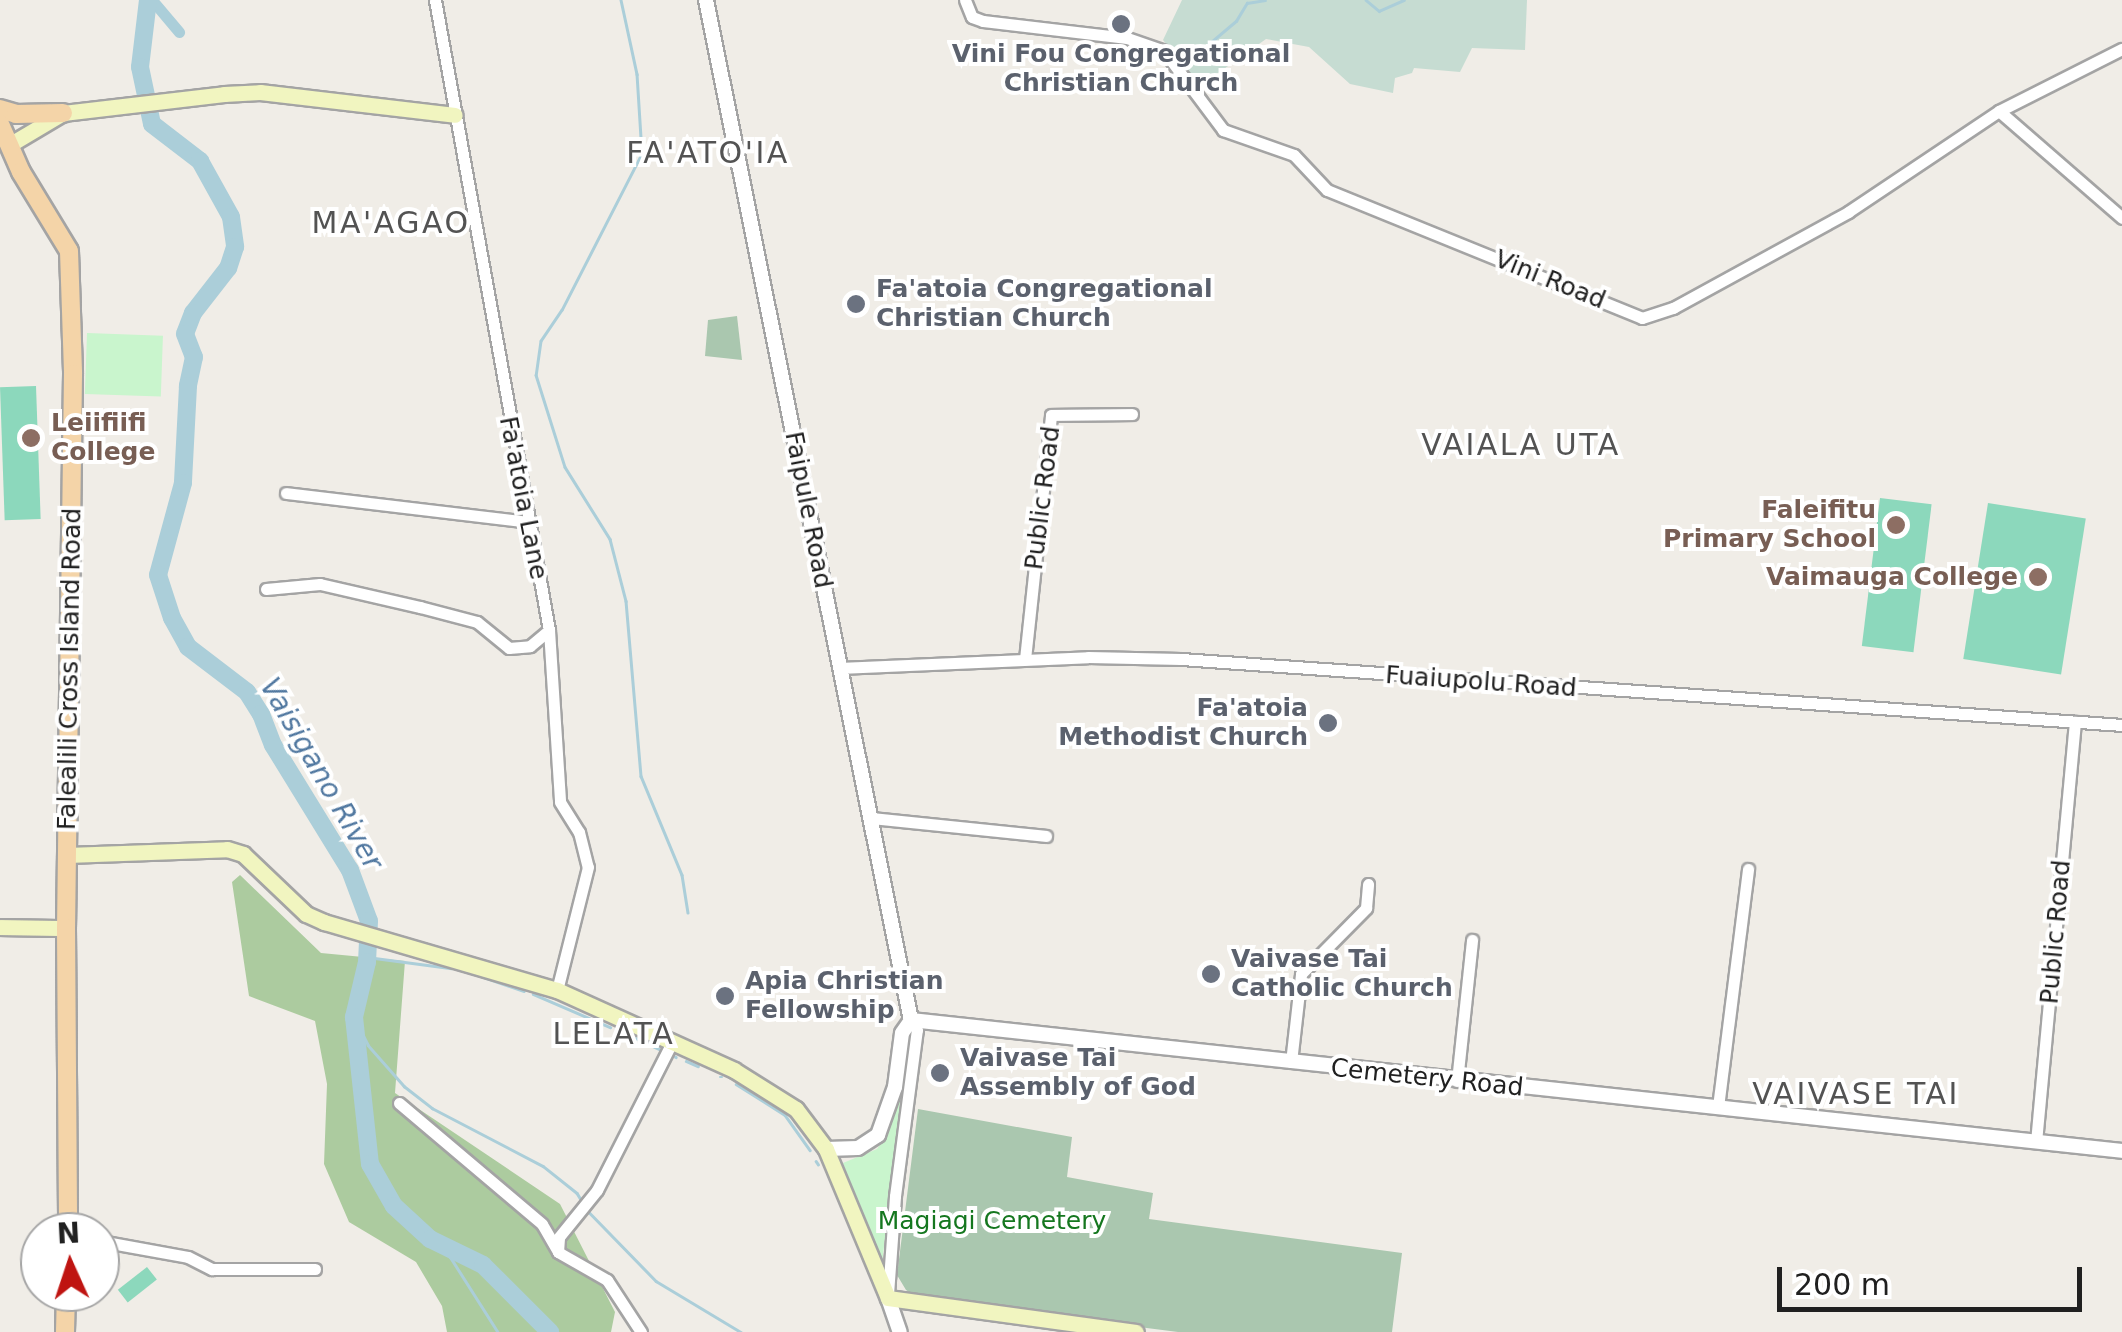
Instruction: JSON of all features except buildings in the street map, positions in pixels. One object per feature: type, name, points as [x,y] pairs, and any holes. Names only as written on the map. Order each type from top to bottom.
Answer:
[{"type":"main road","points":[[0,109],[16,114],[64,114],[260,92],[455,116]]},
{"type":"main road","points":[[4,146],[64,114]]},
{"type":"main road","name":"Falealili Cross Island Road","points":[[0,124],[4,146],[69,250],[73,374],[66,928],[68,1212]]},
{"type":"main road","points":[[67,855],[227,849],[260,869],[306,914],[341,928],[557,990],[774,1092],[796,1109],[826,1149],[878,1282],[888,1298],[1136,1332]]},
{"type":"main road","points":[[0,927],[66,928]]},
{"type":"street","name":"Fa'atoia Lane","points":[[435,0],[548,630],[560,802],[579,832],[588,866],[557,990]]},
{"type":"street","name":"Faipule Road","points":[[706,0],[911,1020]]},
{"type":"street","name":"Vini Road","points":[[965,0],[972,17],[983,21],[1126,38],[1164,51],[1222,130],[1294,155],[1327,190],[1642,318],[1673,308],[1848,212],[1998,110],[2122,49]]},
{"type":"street","points":[[1998,110],[2122,218]]},
{"type":"street","name":"Public Road","points":[[1025,659],[1050,415],[1132,414]]},
{"type":"street","points":[[286,493],[528,522]]},
{"type":"street","points":[[266,588],[320,584],[477,622],[508,648],[530,646],[548,630]]},
{"type":"street","name":"Fuaiupolu Road","points":[[839,668],[1025,659],[1181,659],[2122,725]]},
{"type":"street","name":"Public Road","points":[[2036,1142],[2075,722]]},
{"type":"street","points":[[872,818],[1046,836]]},
{"type":"street","points":[[1718,1107],[1748,869]]},
{"type":"street","points":[[1290,1062],[1301,974],[1366,908],[1368,884]]},
{"type":"street","points":[[1457,1081],[1472,940]]},
{"type":"street","points":[[826,1149],[858,1148],[878,1135],[894,1088],[902,1033],[911,1020],[917,1030],[892,1226],[888,1298],[900,1332]]},
{"type":"street","name":"Cemetery Road","points":[[911,1020],[2122,1150]]},
{"type":"street","points":[[558,1252],[559,1237],[597,1190],[672,1042]]},
{"type":"street","points":[[399,1103],[542,1224],[558,1252],[607,1280],[641,1332]]},
{"type":"street","points":[[120,1245],[188,1257],[212,1269],[315,1269]]},
{"type":"green space","points":[[1182,0],[1527,0],[1525,50],[1472,48],[1460,72],[1414,68],[1412,73],[1395,78],[1393,93],[1350,84],[1309,47],[1266,39],[1200,86],[1163,40]]},
{"type":"green space","points":[[737,316],[742,360],[705,356],[708,320]]},
{"type":"green space","points":[[87,333],[163,336],[161,397],[85,394]]},
{"type":"green space","points":[[36,386],[41,519],[5,520],[0,387]]},
{"type":"green space","points":[[1880,498],[1932,504],[1913,652],[1862,646]]},
{"type":"green space","points":[[1988,503],[2086,518],[2061,675],[1963,659]]},
{"type":"green space","points":[[240,875],[321,953],[405,961],[395,1093],[560,1204],[615,1312],[611,1332],[447,1332],[442,1306],[416,1262],[349,1222],[324,1164],[327,1084],[315,1021],[249,996],[232,882]]},
{"type":"green space","points":[[908,1035],[879,1265],[843,1163],[877,1149],[889,1131]]},
{"type":"green space","name":"Magiagi Cemetery","points":[[918,1109],[1072,1137],[1067,1177],[1153,1193],[1149,1219],[1402,1253],[1392,1332],[1178,1332],[920,1299],[906,1290],[897,1275]]},
{"type":"green space","points":[[147,1267],[157,1280],[128,1302],[120,1288]]},
{"type":"waterway","name":"Vaisigano River","points":[[148,0],[140,67],[152,124],[200,161],[231,217],[235,247],[228,268],[193,313],[185,334],[194,357],[188,386],[183,483],[158,575],[172,618],[188,647],[247,692],[261,714],[273,745],[350,870],[369,921],[367,962],[354,1017],[370,1164],[394,1206],[430,1239],[483,1265],[550,1332]]},
{"type":"waterway","points":[[152,0],[179,32]]},
{"type":"waterway","points":[[621,0],[637,74],[642,154],[562,310],[541,341],[536,375],[565,467],[610,539],[626,601],[641,776],[682,875],[688,913]]},
{"type":"waterway","points":[[1204,48],[1236,21],[1247,3],[1265,0]]},
{"type":"waterway","points":[[1366,0],[1379,11],[1404,0]]},
{"type":"waterway","points":[[367,957],[451,968]]},
{"type":"waterway","points":[[466,971],[524,991]]},
{"type":"waterway","points":[[533,994],[610,1027]]},
{"type":"waterway","points":[[354,1017],[368,1045],[404,1086],[432,1108],[543,1166],[577,1193],[583,1203]]},
{"type":"waterway","points":[[620,1031],[659,1049]]},
{"type":"waterway","points":[[686,1061],[698,1066]]},
{"type":"waterway","points":[[736,1084],[785,1115],[810,1150]]},
{"type":"waterway","points":[[587,1210],[656,1281],[741,1332]]},
{"type":"waterway","points":[[430,1239],[451,1258],[498,1332]]},
{"type":"place","name":"Vini Fou Congregational Christian Church","points":[[1121,24]]},
{"type":"place","name":"Fa'atoia Congregational Christian Church","points":[[856,304]]},
{"type":"place","name":"Leiifiifi College","points":[[31,438]]},
{"type":"place","name":"Faleifitu Primary School","points":[[1896,525]]},
{"type":"place","name":"Vaimauga College","points":[[2038,577]]},
{"type":"place","name":"Fa'atoia Methodist Church","points":[[1328,723]]},
{"type":"place","name":"Vaivase Tai Catholic Church","points":[[1211,974]]},
{"type":"place","name":"Apia Christian Fellowship","points":[[725,996]]},
{"type":"place","name":"Vaivase Tai Assembly of God","points":[[940,1073]]},
{"type":"district","name":"FA'ATO'IA","points":[[708,153]]},
{"type":"district","name":"MA'AGAO","points":[[391,223]]},
{"type":"district","name":"VAIALA UTA","points":[[1521,445]]},
{"type":"district","name":"LELATA","points":[[614,1034]]},
{"type":"district","name":"VAIVASE TAI","points":[[1856,1094]]}]
